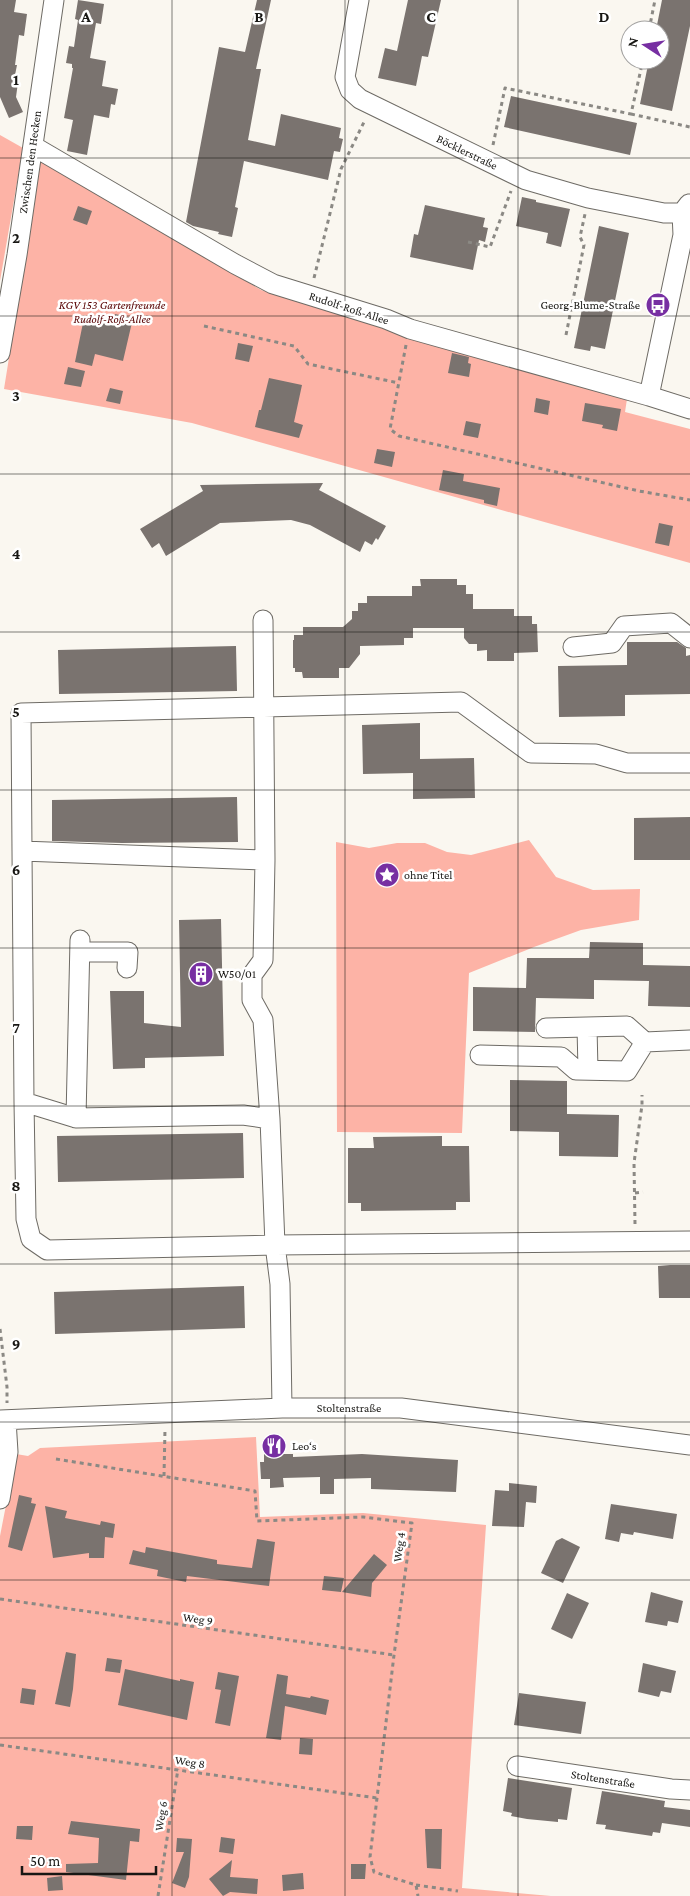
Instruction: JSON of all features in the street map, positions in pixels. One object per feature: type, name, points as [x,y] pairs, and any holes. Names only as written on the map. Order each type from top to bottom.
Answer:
[{"type":"street","name":"Zwischen den Hecken","points":[[0,353],[54,0]]},
{"type":"street","name":"Böcklerstraße","points":[[359,0],[345,77],[350,90],[360,99],[516,176],[533,182],[588,198],[664,214],[686,208]]},
{"type":"street","name":"Rudolf-Roß-Allee","points":[[33,146],[235,264],[273,284],[386,318],[410,329],[649,396],[690,410]]},
{"type":"street","points":[[649,396],[684,235],[686,208]]},
{"type":"street","points":[[263,620],[266,860],[263,960],[252,975],[252,1000],[263,1020],[280,1284],[282,1408]]},
{"type":"street","points":[[573,647],[612,643],[624,626],[671,623],[690,638]]},
{"type":"street","points":[[690,763],[627,763],[596,754],[532,753],[461,702],[21,713],[26,1219],[31,1239],[47,1250],[276,1245],[690,1241]]},
{"type":"street","points":[[22,851],[266,860]]},
{"type":"street","points":[[76,1118],[80,946],[128,952],[128,968]]},
{"type":"street","points":[[546,1028],[627,1026],[644,1042],[690,1040]]},
{"type":"street","points":[[588,1027],[588,1070]]},
{"type":"street","points":[[480,1054],[561,1057],[576,1070],[627,1071],[644,1042]]},
{"type":"street","points":[[24,1102],[76,1118],[243,1115],[270,1119]]},
{"type":"street","name":"Stoltenstraße","points":[[3,1420],[282,1408],[401,1408],[690,1445]]},
{"type":"street","points":[[0,1499],[8,1452],[3,1420]]},
{"type":"street","name":"Stoltenstraße","points":[[517,1766],[671,1789],[690,1790]]},
{"type":"path","points":[[651,20],[655,0]]},
{"type":"path","points":[[631,114],[641,70]]},
{"type":"path","points":[[489,163],[505,88],[690,127]]},
{"type":"path","points":[[310,296],[341,169],[372,105]]},
{"type":"path","points":[[468,242],[490,247],[516,176]]},
{"type":"path","points":[[566,335],[584,245],[580,236],[588,198]]},
{"type":"path","points":[[204,326],[294,346],[308,364],[399,383]]},
{"type":"path","points":[[410,329],[390,429],[399,436],[639,491],[690,500]]},
{"type":"path","points":[[635,1242],[634,1163],[642,1095]]},
{"type":"path","points":[[634,1192],[643,1192]]},
{"type":"path","points":[[0,1329],[7,1388],[3,1420]]},
{"type":"path","points":[[164,1476],[166,1413]]},
{"type":"path","name":"Weg 4","points":[[56,1459],[255,1490],[257,1521],[363,1517],[412,1522],[370,1857],[374,1872],[416,1885]]},
{"type":"path","name":"Weg 9","points":[[0,1599],[394,1655]]},
{"type":"path","name":"Weg 8","points":[[0,1745],[377,1798]]},
{"type":"path","name":"Weg 6","points":[[158,1896],[178,1769]]},
{"type":"path","points":[[418,1896],[416,1885],[458,1890]]},
{"type":"green space","points":[[0,135],[23,148],[0,281]]},
{"type":"green space","name":"KGV 153 Gartenfreunde Rudolf-Roß-Allee","points":[[41,158],[261,290],[627,399],[625,412],[690,429],[690,563],[192,423],[4,389]]},
{"type":"green space","points":[[529,840],[556,877],[593,890],[640,889],[639,920],[581,930],[469,973],[462,1133],[337,1132],[336,842],[369,848],[397,843],[425,843],[447,852],[471,855]]},
{"type":"green space","points":[[256,1437],[260,1517],[363,1513],[486,1525],[462,1888],[551,1896],[0,1896],[0,1536],[16,1454],[28,1456],[40,1448]]},
{"type":"building","points":[[0,0],[16,0],[14,12],[27,14],[24,36],[19,35],[15,65],[17,65],[15,75],[19,75],[16,97],[23,112],[9,118],[0,97]]},
{"type":"building","points":[[78,0],[104,4],[101,24],[96,23],[90,58],[106,61],[102,86],[118,89],[115,105],[111,104],[109,118],[94,115],[87,155],[67,151],[73,120],[64,118],[73,68],[72,64],[66,63],[69,46],[74,47],[78,20],[75,19]]},
{"type":"building","points":[[257,0],[271,0],[256,69],[261,69],[248,140],[275,146],[281,114],[341,128],[339,138],[343,139],[340,152],[334,151],[328,180],[244,161],[235,207],[238,208],[232,237],[193,226],[186,222],[219,47],[245,52]]},
{"type":"building","points":[[408,0],[441,0],[428,57],[422,56],[416,86],[378,78],[385,48],[397,51]]},
{"type":"building","points":[[662,0],[690,0],[690,26],[672,111],[640,104],[647,70],[670,70],[670,20],[658,20]]},
{"type":"building","points":[[511,96],[637,123],[630,155],[504,127]]},
{"type":"building","points":[[522,197],[570,209],[561,247],[546,243],[548,233],[516,226]]},
{"type":"building","points":[[425,205],[485,218],[483,227],[488,228],[485,242],[479,240],[473,270],[410,257],[414,234],[418,235]]},
{"type":"building","points":[[78,206],[92,211],[87,225],[73,220]]},
{"type":"building","points":[[599,226],[629,233],[605,349],[591,346],[590,351],[574,348]]},
{"type":"building","points":[[115,314],[133,318],[123,361],[95,354],[92,366],[75,362],[84,318],[113,324]]},
{"type":"building","points":[[238,343],[253,346],[249,362],[235,359]]},
{"type":"building","points":[[452,353],[469,357],[468,363],[471,364],[469,377],[448,373]]},
{"type":"building","points":[[68,367],[85,371],[81,387],[64,384]]},
{"type":"building","points":[[269,378],[302,385],[294,422],[303,425],[299,438],[255,427]]},
{"type":"building","points":[[110,388],[123,391],[120,404],[106,401]]},
{"type":"building","points":[[536,398],[550,401],[548,415],[534,412]]},
{"type":"building","points":[[585,403],[621,409],[617,431],[602,428],[603,425],[582,421]]},
{"type":"building","points":[[466,421],[481,424],[478,438],[463,435]]},
{"type":"building","points":[[377,449],[395,452],[392,467],[374,463]]},
{"type":"building","points":[[443,470],[464,474],[463,481],[500,488],[497,506],[484,503],[484,500],[439,490]]},
{"type":"building","points":[[323,483],[319,490],[386,526],[378,540],[376,538],[372,545],[365,541],[360,552],[310,525],[291,520],[220,523],[166,556],[159,543],[152,548],[140,529],[203,491],[200,485]]},
{"type":"building","points":[[659,523],[673,526],[669,546],[655,543]]},
{"type":"building","points":[[420,579],[457,579],[457,585],[466,585],[466,594],[473,594],[473,609],[514,609],[514,616],[532,616],[532,624],[537,624],[538,652],[514,653],[514,661],[487,661],[487,650],[477,651],[477,644],[469,644],[464,638],[464,628],[413,628],[413,638],[404,638],[404,645],[360,646],[360,654],[349,668],[339,668],[339,678],[303,678],[302,672],[295,672],[295,668],[293,668],[293,640],[294,635],[303,635],[303,627],[343,627],[352,619],[352,611],[358,611],[358,603],[367,603],[367,596],[412,596],[412,586],[421,586]]},
{"type":"building","points":[[627,642],[677,642],[686,648],[686,656],[690,655],[690,694],[625,695],[625,716],[559,717],[558,666],[627,665]]},
{"type":"building","points":[[236,646],[237,691],[59,694],[58,650]]},
{"type":"building","points":[[420,723],[420,759],[474,758],[475,798],[413,799],[413,773],[363,774],[362,725]]},
{"type":"building","points":[[237,797],[238,842],[122,843],[52,841],[52,800]]},
{"type":"building","points":[[690,817],[690,860],[634,860],[634,818]]},
{"type":"building","name":"W50/01","points":[[221,919],[224,1056],[145,1058],[145,1068],[113,1069],[110,991],[144,991],[144,1023],[181,1027],[179,920]]},
{"type":"building","points":[[590,942],[643,943],[643,965],[690,966],[690,1007],[648,1006],[649,981],[594,980],[594,999],[536,998],[535,1032],[473,1031],[473,987],[526,988],[527,958],[589,958]]},
{"type":"building","points":[[510,1080],[567,1081],[567,1114],[619,1115],[618,1157],[559,1156],[559,1132],[510,1131]]},
{"type":"building","points":[[243,1133],[244,1178],[58,1182],[57,1136]]},
{"type":"building","points":[[442,1136],[442,1146],[469,1146],[470,1202],[456,1202],[456,1210],[361,1211],[361,1203],[348,1203],[348,1148],[374,1148],[373,1137]]},
{"type":"building","points":[[690,1265],[690,1298],[659,1298],[658,1266]]},
{"type":"building","points":[[244,1286],[245,1328],[55,1334],[54,1292]]},
{"type":"building","points":[[264,1454],[293,1454],[293,1457],[362,1454],[458,1460],[456,1492],[371,1489],[371,1478],[334,1479],[334,1494],[320,1494],[320,1477],[283,1478],[284,1487],[270,1488],[270,1479],[261,1479],[260,1462],[264,1462]]},
{"type":"building","points":[[509,1483],[537,1486],[536,1503],[526,1502],[524,1527],[492,1526],[495,1490],[509,1491]]},
{"type":"building","points":[[19,1495],[32,1498],[31,1503],[36,1504],[22,1551],[8,1547]]},
{"type":"building","points":[[611,1504],[677,1514],[673,1539],[634,1532],[633,1535],[621,1533],[619,1542],[605,1539]]},
{"type":"building","points":[[45,1506],[67,1511],[65,1518],[100,1525],[101,1521],[115,1524],[113,1538],[105,1537],[104,1558],[89,1558],[89,1553],[53,1558]]},
{"type":"building","points":[[562,1538],[580,1547],[563,1583],[541,1573],[556,1541]]},
{"type":"building","points":[[257,1539],[275,1542],[269,1586],[187,1576],[186,1582],[157,1576],[158,1570],[129,1564],[133,1550],[145,1553],[146,1547],[217,1560],[217,1564],[252,1568]]},
{"type":"building","points":[[374,1554],[387,1565],[372,1583],[371,1597],[342,1592]]},
{"type":"building","points":[[324,1576],[344,1578],[341,1592],[322,1590]]},
{"type":"building","points":[[651,1592],[683,1601],[678,1623],[668,1621],[667,1626],[645,1622]]},
{"type":"building","points":[[567,1593],[589,1603],[572,1639],[551,1629]]},
{"type":"building","points":[[66,1652],[76,1654],[70,1707],[55,1704]]},
{"type":"building","points":[[107,1658],[122,1660],[120,1673],[105,1671]]},
{"type":"building","points":[[643,1663],[676,1671],[671,1693],[661,1691],[659,1697],[638,1692]]},
{"type":"building","points":[[125,1669],[180,1681],[180,1679],[194,1682],[187,1720],[118,1705]]},
{"type":"building","points":[[218,1672],[239,1676],[230,1726],[215,1723],[221,1690],[215,1689]]},
{"type":"building","points":[[277,1674],[288,1676],[286,1694],[329,1700],[326,1715],[285,1706],[281,1740],[266,1738]]},
{"type":"building","points":[[22,1688],[36,1690],[34,1705],[20,1703]]},
{"type":"building","points":[[519,1693],[586,1702],[581,1734],[514,1725]]},
{"type":"building","points":[[300,1738],[313,1739],[312,1755],[299,1754]]},
{"type":"building","points":[[508,1778],[572,1788],[567,1820],[558,1819],[558,1822],[527,1819],[511,1816],[512,1813],[503,1811]]},
{"type":"building","points":[[602,1791],[665,1801],[664,1807],[690,1810],[690,1827],[662,1823],[660,1833],[653,1832],[652,1836],[605,1829],[606,1825],[596,1824]]},
{"type":"building","points":[[71,1821],[140,1829],[139,1842],[130,1841],[126,1880],[66,1872],[66,1864],[98,1863],[99,1838],[68,1834]]},
{"type":"building","points":[[17,1826],[33,1826],[32,1840],[16,1839]]},
{"type":"building","points":[[425,1829],[442,1829],[441,1869],[427,1868]]},
{"type":"building","points":[[221,1837],[235,1839],[233,1854],[219,1852]]},
{"type":"building","points":[[177,1838],[192,1839],[189,1877],[185,1888],[172,1883],[184,1852],[176,1852]]},
{"type":"building","points":[[232,1860],[230,1877],[258,1879],[257,1894],[230,1892],[223,1896],[209,1879]]},
{"type":"building","points":[[351,1864],[366,1864],[365,1879],[351,1879]]},
{"type":"building","points":[[303,1873],[304,1889],[283,1891],[282,1875]]},
{"type":"building","points":[[62,1876],[63,1890],[48,1891],[47,1878]]},
{"type":"place","name":"Georg-Blume-Straße","points":[[658,305]]},
{"type":"place","name":"ohne Titel","points":[[387,875]]},
{"type":"place","name":"W50/01","points":[[201,974]]},
{"type":"place","name":"Leo‘s","points":[[274,1446]]}]
